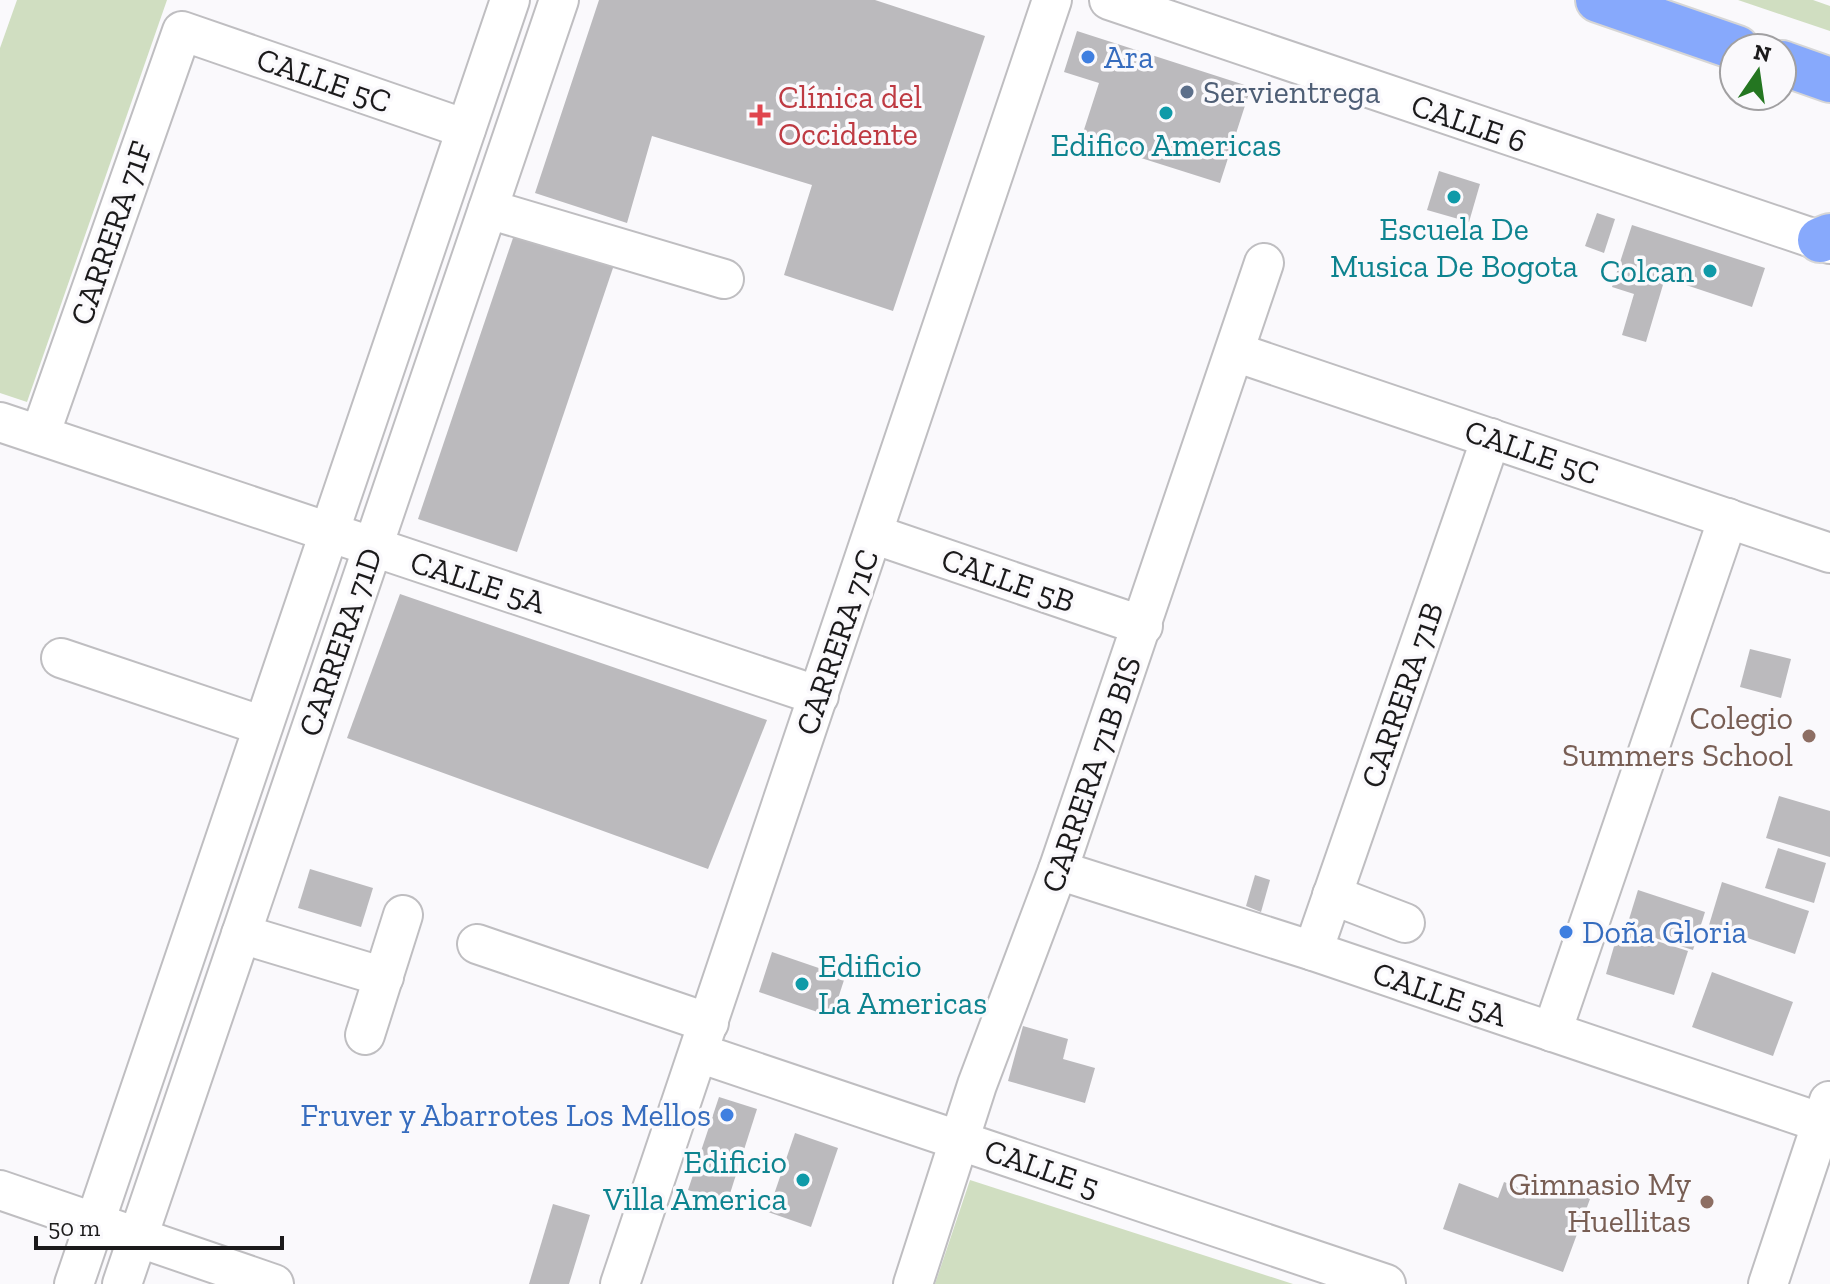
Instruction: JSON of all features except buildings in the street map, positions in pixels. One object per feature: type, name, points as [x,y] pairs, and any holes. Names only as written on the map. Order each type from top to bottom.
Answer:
[{"type":"highway","points":[[1598,0],[1718,41]]},
{"type":"highway","points":[[1798,69],[1830,80]]},
{"type":"street","name":"CARRERA 71D","points":[[74,1284],[510,0]]},
{"type":"street","name":"CARRERA 71D","points":[[122,1284],[559,0]]},
{"type":"street","name":"CARRERA 71C","points":[[620,1284],[1052,0]]},
{"type":"street","name":"CALLE 6","points":[[1109,0],[1827,240]]},
{"type":"street","name":"CALLE 5C","points":[[182,31],[466,129]]},
{"type":"street","name":"CARRERA 71F","points":[[40,435],[182,31]]},
{"type":"street","points":[[488,209],[724,279]]},
{"type":"street","name":"CARRERA 71B BIS","points":[[913,1284],[959,1140],[1143,626],[1264,263]]},
{"type":"street","name":"CALLE 5C","points":[[1235,352],[1830,553]]},
{"type":"street","name":"CALLE 5A","points":[[0,422],[819,696]]},
{"type":"street","name":"CARRERA 71B","points":[[1313,951],[1491,438]]},
{"type":"street","points":[[1552,1032],[1728,518]]},
{"type":"street","name":"CALLE 5B","points":[[873,534],[1143,626]]},
{"type":"street","points":[[61,658],[263,726]]},
{"type":"street","name":"CALLE 5A","points":[[1058,870],[1313,951],[1552,1032],[1826,1111]]},
{"type":"street","points":[[1332,895],[1405,923]]},
{"type":"street","points":[[365,1035],[403,915]]},
{"type":"street","points":[[241,934],[384,977]]},
{"type":"street","name":"CALLE 5","points":[[477,944],[959,1140],[1386,1284]]},
{"type":"street","points":[[1768,1284],[1826,1111]]},
{"type":"street","points":[[0,1190],[274,1284]]},
{"type":"green space","points":[[17,0],[167,0],[27,402],[0,393],[0,48]]},
{"type":"green space","points":[[1738,0],[1813,0],[1830,6],[1830,31]]},
{"type":"green space","points":[[970,1180],[1293,1284],[935,1284]]},
{"type":"place","name":"Ara","points":[[1088,57]]},
{"type":"place","name":"Servientrega","points":[[1187,92]]},
{"type":"place","name":"Edifico Americas","points":[[1166,113]]},
{"type":"place","name":"Clínica del Occidente","points":[[760,115]]},
{"type":"place","name":"Escuela De Musica De Bogota","points":[[1454,197]]},
{"type":"place","name":"Colcan","points":[[1710,271]]},
{"type":"place","name":"Colegio Summers School","points":[[1809,736]]},
{"type":"place","name":"Doña Gloria","points":[[1566,932]]},
{"type":"place","name":"Edificio La Americas","points":[[802,984]]},
{"type":"place","name":"Fruver y Abarrotes Los Mellos","points":[[727,1115]]},
{"type":"place","name":"Edificio Villa America","points":[[803,1180]]},
{"type":"place","name":"Gimnasio My Huellitas","points":[[1707,1202]]}]
